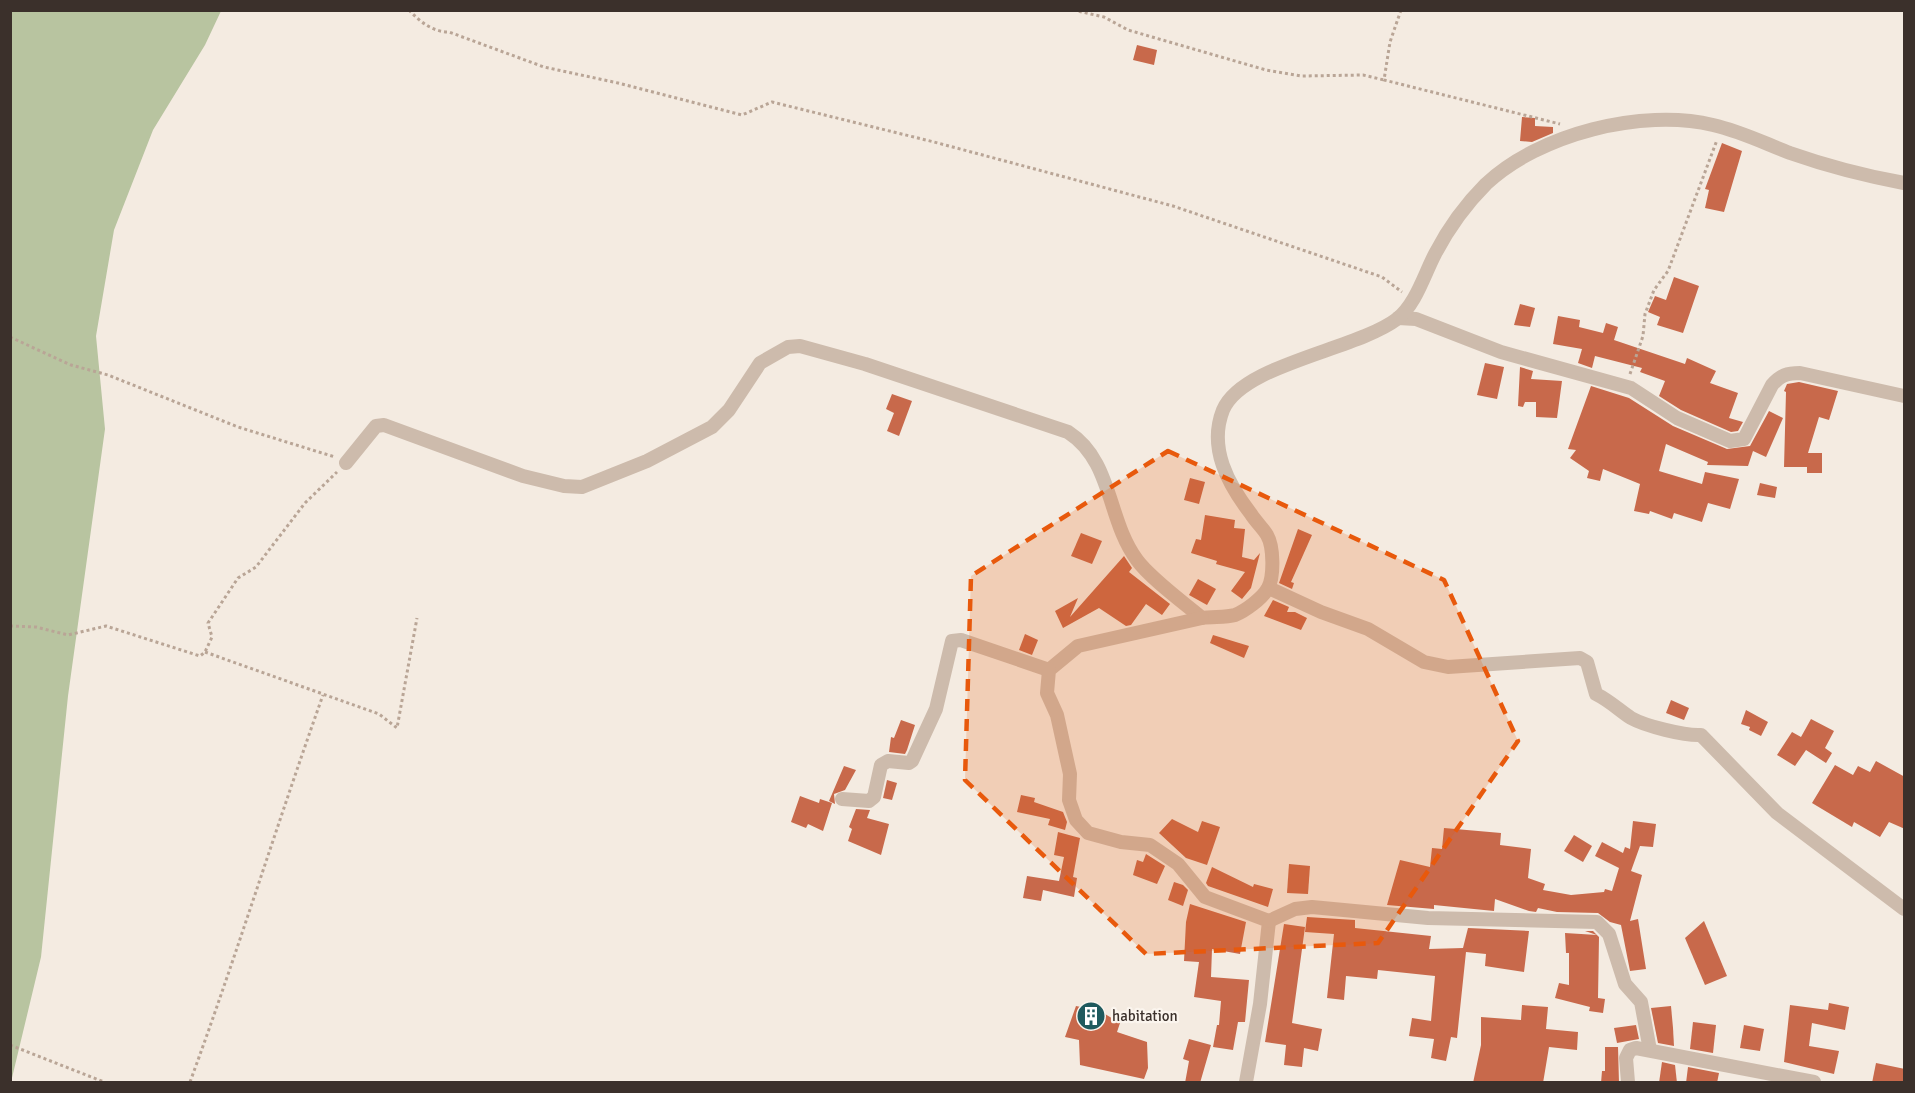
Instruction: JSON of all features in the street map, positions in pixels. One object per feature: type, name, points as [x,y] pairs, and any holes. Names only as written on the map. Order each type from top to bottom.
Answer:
[{"type":"street","points":[[1650,1050],[1641,1002],[1625,984],[1609,934],[1598,922],[1447,919],[1312,907],[1295,909],[1269,921],[1205,897],[1178,864],[1150,845],[1121,842],[1088,833],[1076,820],[1069,800],[1070,774],[1059,725],[1047,693],[1049,670],[1078,646],[1166,624],[1234,615],[1251,605],[1269,588],[1272,545],[1267,534],[1235,491],[1218,456],[1217,428],[1224,407],[1247,382],[1369,333],[1398,318],[1413,300],[1455,221],[1484,186],[1507,166],[1535,149],[1571,134],[1649,121],[1683,120],[1718,126],[1820,163],[1905,183]]},
{"type":"street","points":[[1398,318],[1416,319],[1501,352],[1626,387],[1643,394],[1677,418],[1730,441],[1744,439],[1772,385],[1778,378],[1788,373],[1800,373],[1905,396]]},
{"type":"street","points":[[346,464],[376,426],[384,425],[524,476],[573,488],[595,484],[647,461],[712,427],[729,410],[760,363],[788,347],[800,346],[1052,425],[1078,439],[1095,459],[1119,523],[1137,560],[1202,618]]},
{"type":"street","points":[[1269,588],[1321,612],[1368,629],[1424,662],[1436,666],[1580,658],[1587,662],[1596,694],[1611,701],[1632,719],[1691,735],[1701,735],[1777,813],[1905,909]]},
{"type":"street","points":[[842,799],[869,801],[874,797],[882,765],[888,761],[909,763],[912,761],[936,709],[952,641],[961,640],[1049,670]]},
{"type":"street","points":[[1246,1083],[1260,1004],[1269,921]]},
{"type":"street","points":[[1628,1083],[1627,1053],[1636,1048],[1815,1083]]},
{"type":"path","points":[[409,10],[418,20],[440,32],[449,32],[544,67],[640,88],[742,115],[772,102],[934,142],[1173,206],[1382,277],[1413,300]]},
{"type":"path","points":[[1073,10],[1104,17],[1128,30],[1266,70],[1301,76],[1363,75],[1565,126]]},
{"type":"path","points":[[1384,80],[1390,42],[1401,10]]},
{"type":"path","points":[[1626,387],[1643,336],[1648,306],[1654,290],[1672,260],[1717,142],[1718,126]]},
{"type":"path","points":[[10,338],[71,365],[108,375],[238,427],[331,456],[346,464],[305,503],[256,567],[238,578],[208,623],[212,637],[205,652],[200,656],[106,626],[68,635],[36,627],[10,626]]},
{"type":"path","points":[[205,652],[379,714],[397,728],[417,618]]},
{"type":"path","points":[[190,1083],[231,969],[322,695]]},
{"type":"path","points":[[10,1045],[104,1083]]},
{"type":"highlighted area","points":[[1168,451],[1444,580],[1518,741],[1378,943],[1146,954],[965,780],[971,576]]},
{"type":"green space","points":[[10,11],[221,11],[205,45],[153,130],[114,230],[96,336],[105,429],[68,696],[41,957],[11,1082]]},
{"type":"building","points":[[1137,45],[1157,50],[1154,65],[1133,60]]},
{"type":"building","points":[[1522,117],[1535,118],[1535,126],[1553,127],[1553,133],[1532,142],[1520,141]]},
{"type":"building","points":[[1722,143],[1742,151],[1724,212],[1705,208],[1709,190],[1705,189]]},
{"type":"building","points":[[1674,277],[1699,286],[1683,333],[1657,325],[1660,317],[1648,312],[1655,296],[1666,300]]},
{"type":"building","points":[[1520,304],[1535,308],[1530,327],[1514,325]]},
{"type":"building","points":[[1558,316],[1580,320],[1579,327],[1603,333],[1606,323],[1618,327],[1614,340],[1685,364],[1687,358],[1716,371],[1710,383],[1738,393],[1729,418],[1743,422],[1738,431],[1731,432],[1681,410],[1659,396],[1665,381],[1640,372],[1642,368],[1595,356],[1592,368],[1578,363],[1582,349],[1553,344]]},
{"type":"building","points":[[1485,363],[1504,367],[1497,399],[1477,395]]},
{"type":"building","points":[[1520,367],[1533,371],[1531,379],[1562,381],[1557,418],[1536,417],[1536,402],[1525,402],[1523,407],[1518,406]]},
{"type":"building","points":[[1799,382],[1838,391],[1829,420],[1819,417],[1808,453],[1822,453],[1822,473],[1807,473],[1807,467],[1784,467],[1786,392],[1784,391],[1787,384]]},
{"type":"building","points":[[1591,386],[1629,398],[1673,426],[1727,449],[1750,446],[1769,411],[1783,418],[1766,457],[1753,451],[1748,466],[1707,465],[1708,462],[1666,444],[1659,471],[1702,484],[1705,472],[1739,479],[1730,509],[1708,503],[1702,522],[1674,513],[1672,519],[1650,511],[1649,514],[1634,511],[1640,484],[1603,469],[1600,481],[1587,478],[1589,471],[1570,458],[1576,450],[1568,449]]},
{"type":"building","points":[[892,394],[912,401],[899,436],[887,431],[894,413],[886,409]]},
{"type":"building","points":[[1190,478],[1205,482],[1199,504],[1184,500]]},
{"type":"building","points":[[1760,483],[1777,487],[1775,498],[1757,495]]},
{"type":"building","points":[[1205,515],[1235,520],[1234,528],[1245,529],[1242,557],[1254,560],[1260,553],[1251,588],[1242,599],[1231,591],[1245,572],[1216,564],[1217,561],[1191,553],[1196,539],[1201,540]]},
{"type":"building","points":[[1298,529],[1312,535],[1291,582],[1294,583],[1292,589],[1279,583]]},
{"type":"building","points":[[1081,533],[1102,541],[1092,564],[1071,556]]},
{"type":"building","points":[[1124,556],[1132,568],[1129,572],[1170,604],[1162,615],[1146,604],[1131,625],[1126,626],[1099,608],[1063,628],[1055,611],[1078,598],[1070,617]]},
{"type":"building","points":[[1198,579],[1216,589],[1207,605],[1189,595]]},
{"type":"building","points":[[1273,600],[1289,607],[1287,612],[1295,612],[1307,618],[1301,630],[1264,616]]},
{"type":"building","points":[[1025,634],[1038,640],[1032,655],[1019,650]]},
{"type":"building","points":[[1213,635],[1249,646],[1244,658],[1210,643]]},
{"type":"building","points":[[1671,700],[1689,708],[1684,720],[1666,713]]},
{"type":"building","points":[[1746,710],[1768,722],[1761,736],[1749,730],[1750,727],[1741,724]]},
{"type":"building","points":[[1811,719],[1834,731],[1825,748],[1832,753],[1826,763],[1806,750],[1795,766],[1777,755],[1792,732],[1801,737]]},
{"type":"building","points":[[901,720],[915,725],[905,754],[889,752],[891,737],[894,738]]},
{"type":"building","points":[[1876,761],[1905,777],[1905,829],[1889,822],[1880,837],[1854,822],[1852,827],[1812,803],[1835,765],[1853,775],[1858,766],[1870,772]]},
{"type":"building","points":[[844,766],[856,770],[845,790],[834,794],[835,804],[829,801]]},
{"type":"building","points":[[887,780],[897,783],[892,800],[883,798]]},
{"type":"building","points":[[1021,795],[1035,798],[1034,802],[1063,812],[1067,822],[1065,830],[1048,825],[1050,819],[1017,812]]},
{"type":"building","points":[[800,796],[819,803],[820,799],[832,803],[823,831],[808,824],[806,828],[791,822]]},
{"type":"building","points":[[856,809],[870,810],[867,818],[889,824],[881,855],[848,841],[852,829],[849,827]]},
{"type":"building","points":[[1172,819],[1198,832],[1202,821],[1220,827],[1207,865],[1186,858],[1159,833]]},
{"type":"building","points":[[1633,821],[1656,824],[1653,847],[1640,846],[1631,871],[1642,875],[1630,921],[1638,919],[1646,969],[1630,971],[1621,925],[1610,922],[1598,913],[1557,912],[1538,908],[1536,912],[1495,899],[1494,911],[1434,905],[1434,909],[1387,905],[1400,860],[1430,867],[1432,848],[1442,849],[1444,828],[1501,833],[1500,845],[1531,849],[1528,878],[1545,884],[1543,890],[1571,895],[1604,892],[1605,889],[1612,891],[1619,868],[1595,856],[1602,842],[1623,853],[1625,847],[1630,849]]},
{"type":"building","points":[[1058,832],[1080,838],[1073,877],[1077,878],[1074,897],[1043,890],[1041,901],[1023,898],[1027,876],[1059,881],[1064,857],[1054,855]]},
{"type":"building","points":[[1574,835],[1592,846],[1583,862],[1564,851]]},
{"type":"building","points":[[1146,854],[1165,866],[1157,884],[1133,875],[1137,860],[1143,862]]},
{"type":"building","points":[[1289,864],[1310,866],[1308,894],[1287,893]]},
{"type":"building","points":[[1212,867],[1253,887],[1254,884],[1273,889],[1268,907],[1208,886],[1206,883]]},
{"type":"building","points":[[1174,882],[1183,885],[1188,890],[1183,906],[1168,900]]},
{"type":"building","points":[[1190,904],[1246,922],[1240,954],[1212,949],[1211,977],[1249,980],[1245,1022],[1238,1022],[1233,1050],[1213,1047],[1217,1025],[1219,1025],[1221,1001],[1194,997],[1199,962],[1184,961],[1186,922]]},
{"type":"building","points":[[1307,917],[1355,920],[1355,928],[1431,936],[1429,949],[1463,948],[1468,928],[1529,931],[1524,972],[1485,966],[1486,954],[1466,952],[1457,1038],[1451,1037],[1446,1061],[1431,1058],[1434,1039],[1409,1036],[1412,1018],[1431,1021],[1435,976],[1378,970],[1377,979],[1346,976],[1344,1000],[1327,998],[1334,934],[1305,932]]},
{"type":"building","points":[[1704,921],[1727,976],[1705,985],[1685,938]]},
{"type":"building","points":[[1284,924],[1305,927],[1292,1023],[1322,1029],[1318,1051],[1304,1048],[1302,1067],[1284,1065],[1286,1045],[1265,1042]]},
{"type":"building","points":[[1565,933],[1599,937],[1598,998],[1605,999],[1603,1013],[1589,1011],[1590,1007],[1555,998],[1559,983],[1569,985],[1569,953],[1566,953]]},
{"type":"building","points":[[1829,1003],[1849,1007],[1845,1030],[1812,1023],[1809,1046],[1839,1051],[1834,1074],[1784,1062],[1790,1005],[1828,1010]]},
{"type":"building","points":[[1522,1005],[1548,1007],[1546,1029],[1578,1032],[1577,1050],[1549,1047],[1543,1083],[1473,1083],[1481,1045],[1481,1017],[1521,1020]]},
{"type":"building","points":[[1076,1006],[1100,1011],[1120,1023],[1117,1032],[1147,1042],[1148,1068],[1144,1079],[1080,1065],[1079,1040],[1065,1037]]},
{"type":"building","points":[[1671,1006],[1674,1046],[1658,1043],[1651,1008]]},
{"type":"building","points":[[1693,1022],[1716,1025],[1713,1053],[1690,1049]]},
{"type":"building","points":[[1636,1025],[1639,1039],[1617,1043],[1614,1028]]},
{"type":"building","points":[[1744,1025],[1764,1029],[1760,1051],[1740,1048]]},
{"type":"building","points":[[1189,1039],[1211,1045],[1200,1083],[1185,1083],[1189,1061],[1183,1059]]},
{"type":"building","points":[[1605,1047],[1618,1047],[1619,1083],[1601,1083],[1602,1071],[1605,1071]]},
{"type":"building","points":[[1662,1062],[1675,1065],[1677,1083],[1659,1083]]},
{"type":"building","points":[[1876,1063],[1905,1069],[1905,1083],[1872,1083]]},
{"type":"building","points":[[1688,1067],[1719,1073],[1717,1083],[1686,1083]]},
{"type":"place","name":"habitation","points":[[1091,1016]]}]
